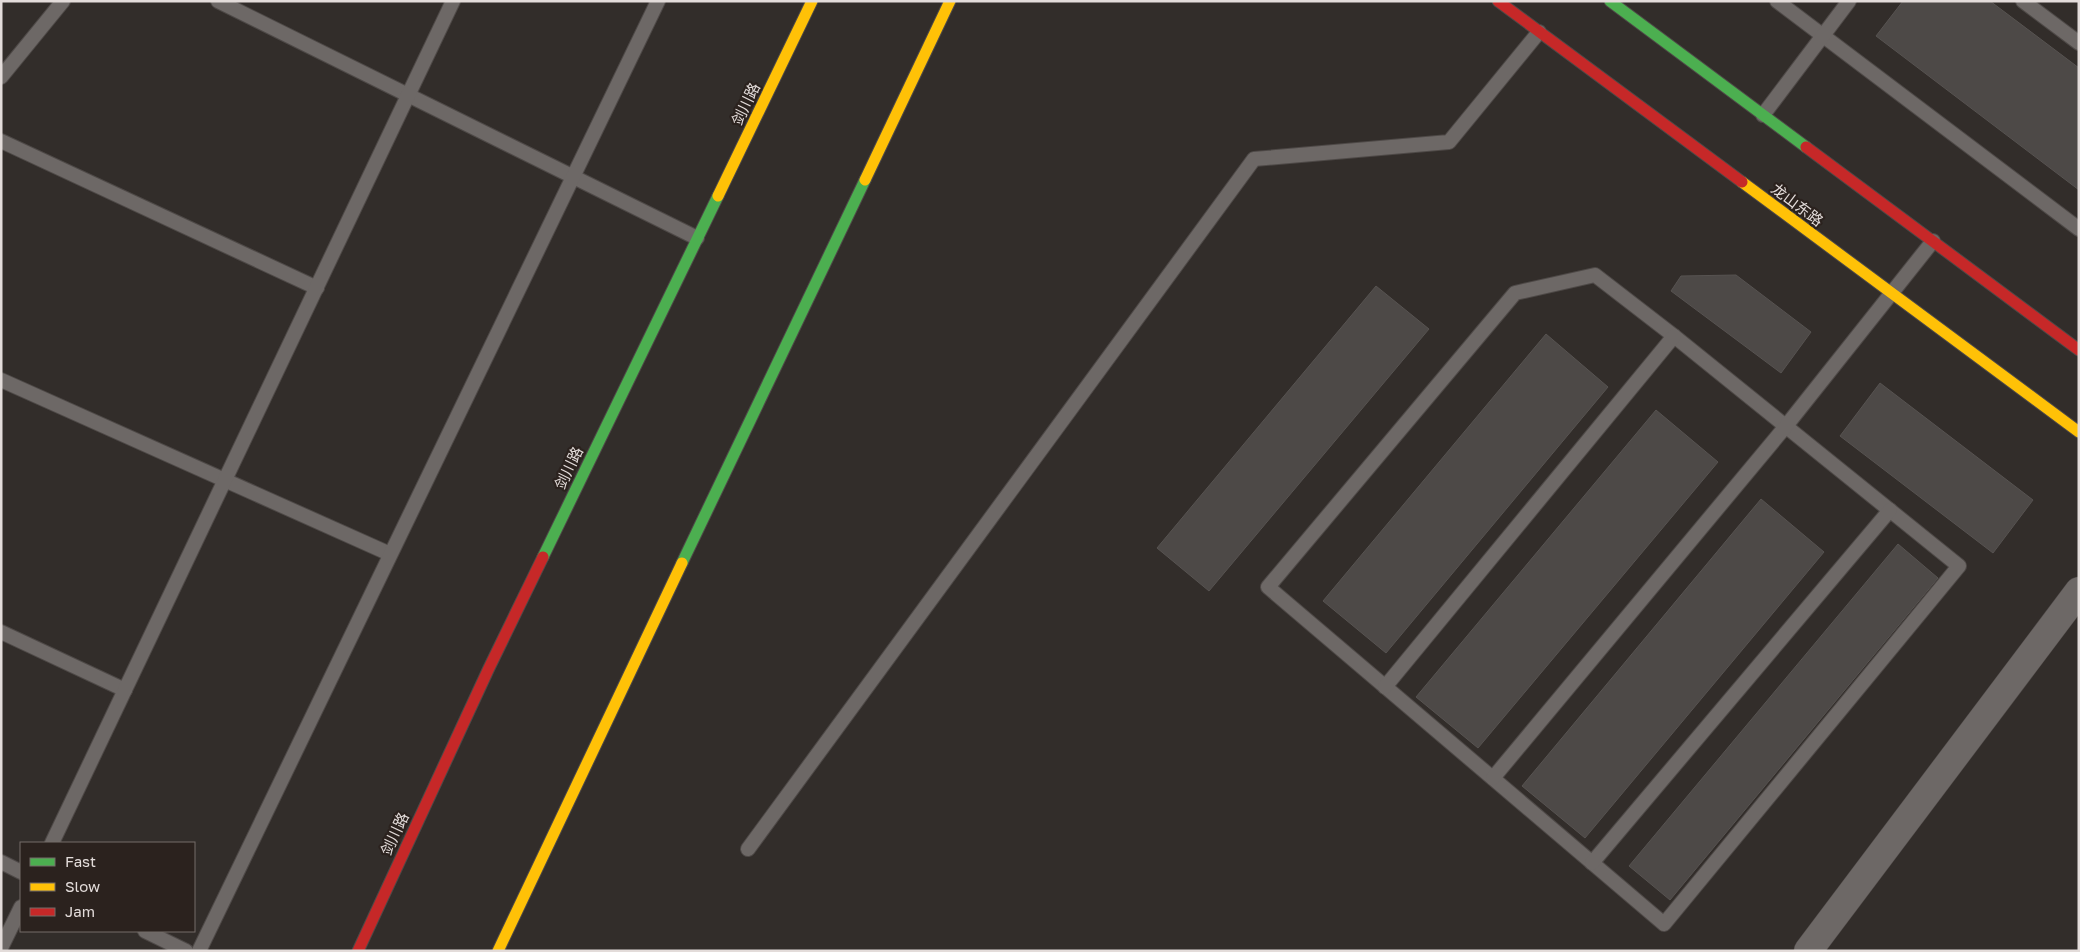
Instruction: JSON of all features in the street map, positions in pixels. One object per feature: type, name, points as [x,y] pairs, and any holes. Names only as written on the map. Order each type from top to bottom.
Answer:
[{"type":"main road","name":"剑川路","points":[[358,951],[489,668],[812,1]]},
{"type":"main road","points":[[498,951],[950,1]]},
{"type":"main road","name":"龙山东路","points":[[1498,1],[2079,432]]},
{"type":"main road","points":[[1610,1],[2079,350]]},
{"type":"street","points":[[1808,951],[2079,591]]},
{"type":"lane","points":[[1,77],[64,1]]},
{"type":"lane","points":[[218,1],[697,238]]},
{"type":"lane","points":[[52,842],[454,1]]},
{"type":"lane","points":[[198,951],[658,1]]},
{"type":"lane","points":[[1777,1],[2079,229]]},
{"type":"lane","points":[[1763,115],[1849,1]]},
{"type":"lane","points":[[2023,1],[2079,43]]},
{"type":"lane","points":[[748,849],[1254,159],[1449,142],[1539,32]]},
{"type":"lane","points":[[1,141],[317,288]]},
{"type":"lane","points":[[1493,778],[1786,426],[1932,242]]},
{"type":"lane","points":[[1594,275],[1674,336],[1786,426],[1960,566],[1664,924],[1268,588],[1515,293],[1594,275]]},
{"type":"lane","points":[[1385,687],[1674,336]]},
{"type":"lane","points":[[1,380],[390,554]]},
{"type":"lane","points":[[1592,863],[1890,510]]},
{"type":"lane","points":[[1,632],[124,690]]},
{"type":"lane","points":[[1,862],[20,872]]},
{"type":"lane","points":[[1,948],[20,909]]},
{"type":"lane","points":[[147,932],[186,951]]},
{"type":"building","points":[[1903,1],[1990,1],[2079,68],[2079,190],[1876,36]]},
{"type":"building","points":[[1736,275],[1811,332],[1781,373],[1671,291],[1681,276]]},
{"type":"building","points":[[1376,286],[1429,329],[1209,591],[1157,548]]},
{"type":"building","points":[[1546,334],[1608,387],[1386,653],[1323,601]]},
{"type":"building","points":[[1880,383],[2033,500],[1993,553],[1840,436]]},
{"type":"building","points":[[1656,410],[1718,462],[1478,748],[1416,697]]},
{"type":"building","points":[[1761,499],[1824,552],[1585,838],[1522,786]]},
{"type":"building","points":[[1898,544],[1938,578],[1670,900],[1629,866]]},
{"type":"traffic: fast","points":[[1610,1],[1806,147]]},
{"type":"traffic: fast","points":[[682,563],[865,180]]},
{"type":"traffic: fast","points":[[543,557],[718,196]]},
{"type":"traffic: slow","points":[[718,196],[812,1]]},
{"type":"traffic: slow","points":[[865,180],[950,1]]},
{"type":"traffic: slow","points":[[1742,182],[2079,432]]},
{"type":"traffic: slow","points":[[498,951],[682,563]]},
{"type":"traffic: jam","points":[[1498,1],[1742,182]]},
{"type":"traffic: jam","points":[[1806,147],[2079,350]]},
{"type":"traffic: jam","points":[[358,951],[489,668],[543,557]]}]
